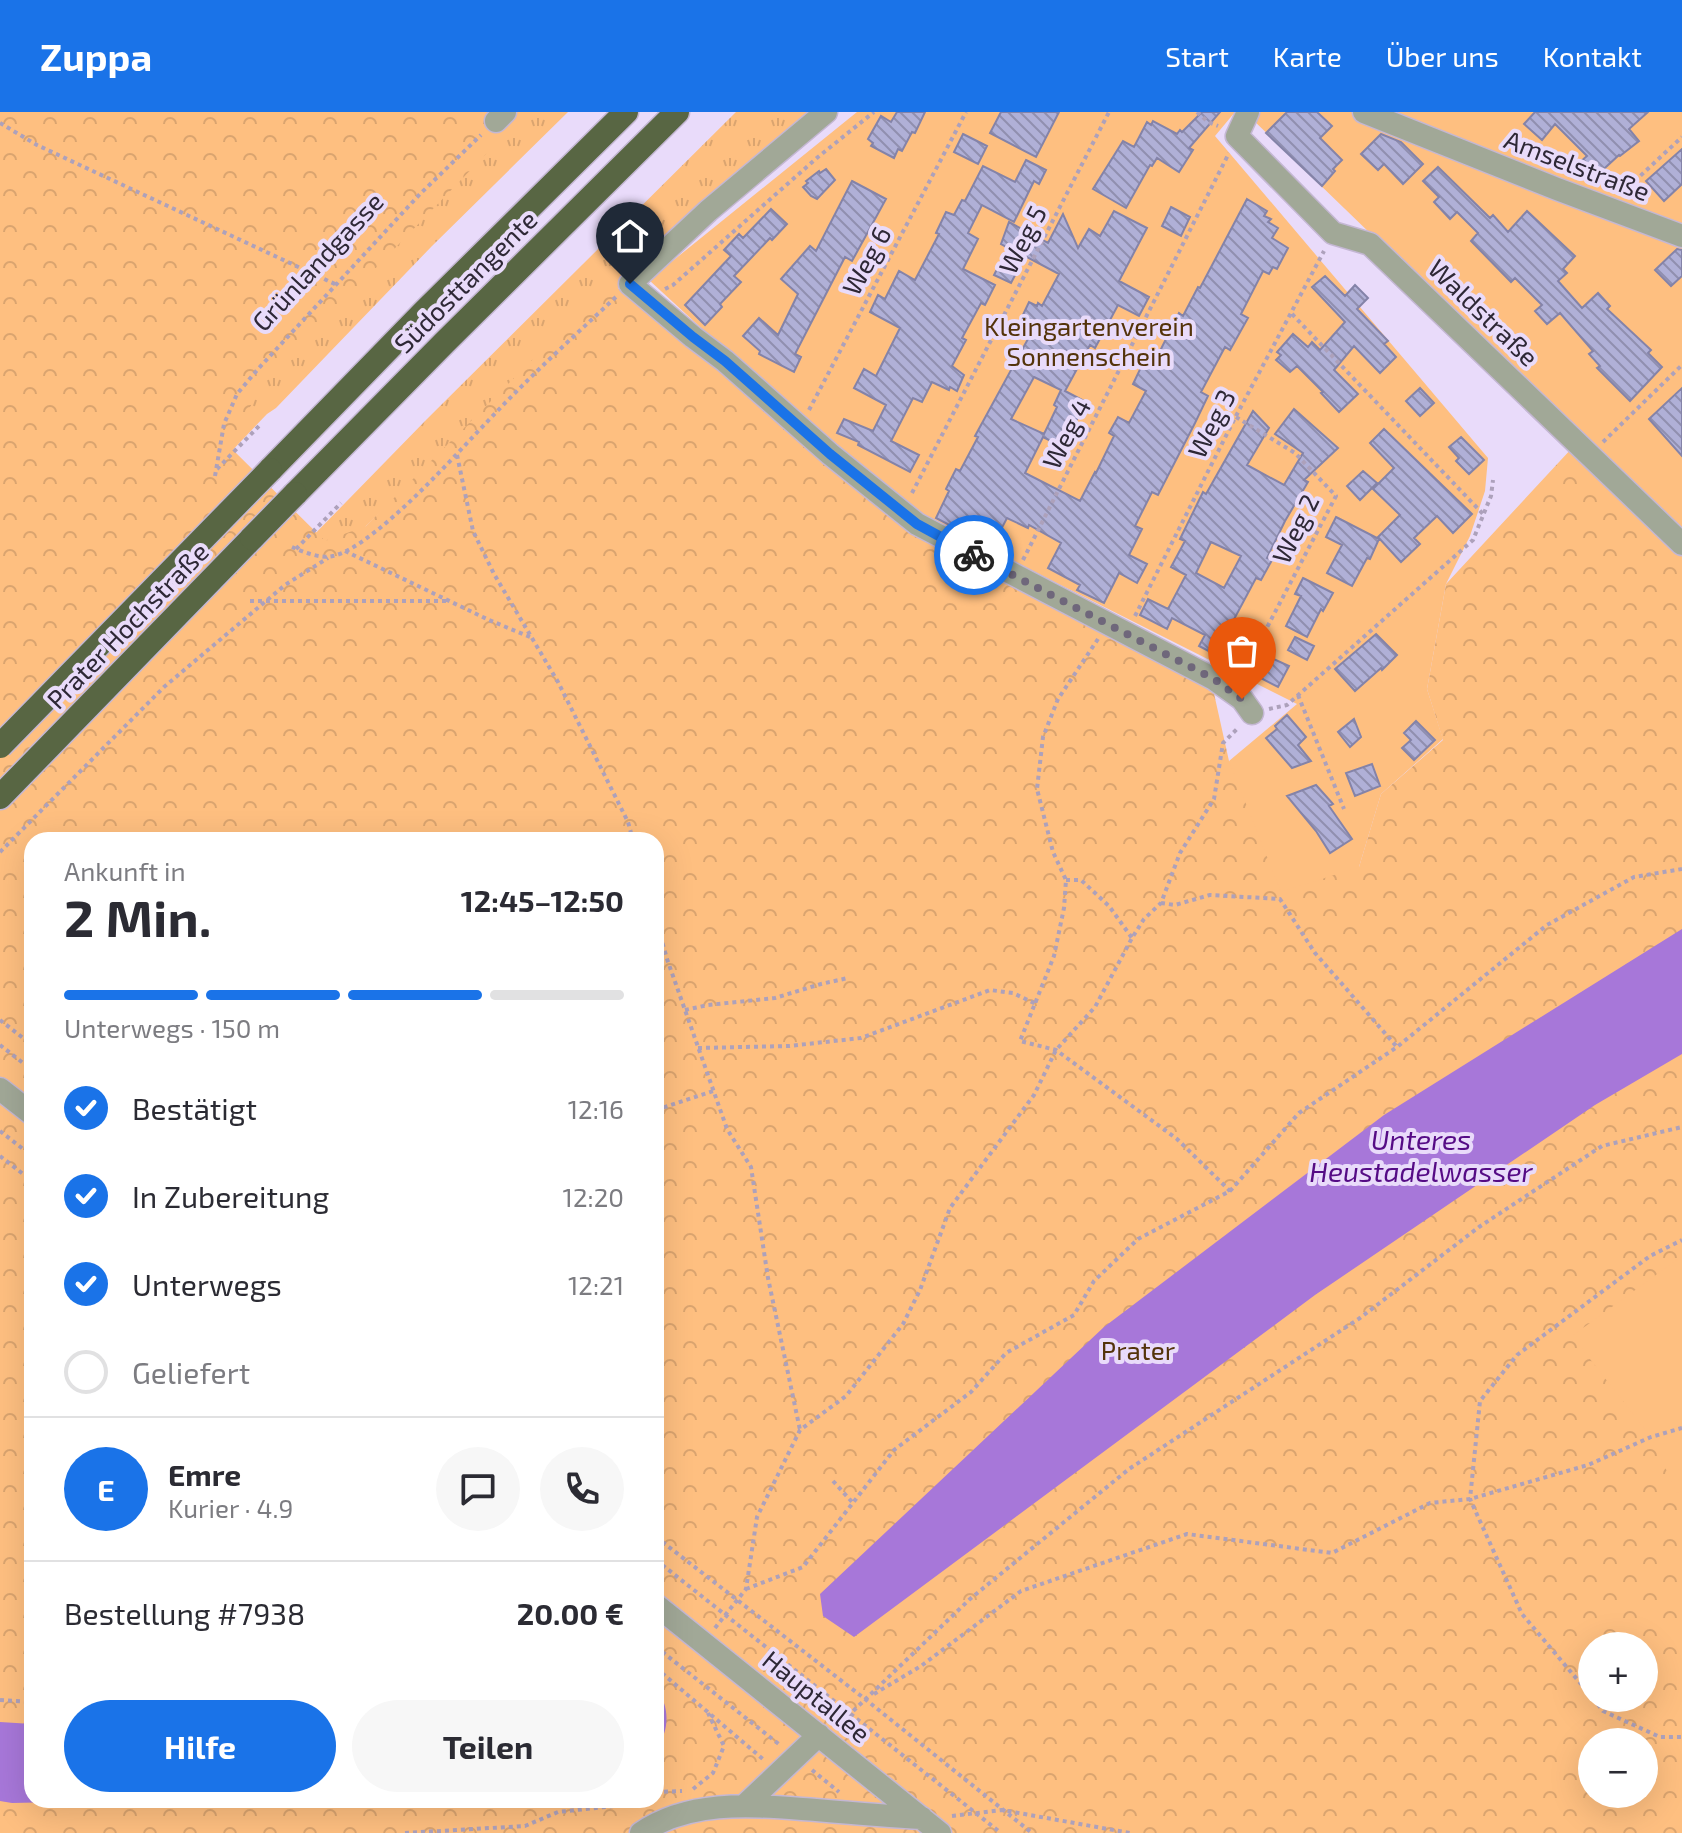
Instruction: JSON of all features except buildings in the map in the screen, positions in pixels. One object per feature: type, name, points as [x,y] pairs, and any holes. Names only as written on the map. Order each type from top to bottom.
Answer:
[{"type":"highway","name":"Südosttangente","points":[[270,470],[626,112]]},
{"type":"highway","name":"Südosttangente","points":[[295,494],[677,112]]},
{"type":"highway","name":"Prater Hochstraße","points":[[0,746],[270,470]]},
{"type":"highway","name":"Prater Hochstraße","points":[[0,797],[295,494]]},
{"type":"street","points":[[826,112],[708,211],[638,291],[917,524],[1214,679],[1242,699],[1252,713]]},
{"type":"street","points":[[1237,136],[1248,112]]},
{"type":"street","name":"Amselstraße","points":[[1364,112],[1682,236]]},
{"type":"street","name":"Waldstraße","points":[[1237,136],[1333,233],[1370,244],[1682,544]]},
{"type":"street","points":[[0,1089],[24,1108]]},
{"type":"street","name":"Hauptallee","points":[[664,1611],[940,1833]]},
{"type":"street","points":[[745,1805],[819,1735]]},
{"type":"street","points":[[641,1833],[654,1824],[694,1810],[745,1805],[922,1818]]},
{"type":"path","points":[[0,852],[164,687],[265,601],[303,572],[369,536],[402,509],[457,455],[521,386],[638,291],[673,285],[818,157],[874,112]]},
{"type":"path","name":"Weg 6","points":[[800,427],[966,112]]},
{"type":"path","name":"Weg 5","points":[[902,512],[1109,112]]},
{"type":"path","name":"Grünlandgasse","points":[[260,425],[215,474],[224,424],[237,394],[420,194],[501,116]]},
{"type":"path","points":[[0,123],[37,145],[337,285]]},
{"type":"path","name":"Weg 4","points":[[1015,576],[1237,136]]},
{"type":"path","points":[[1606,207],[1682,137]]},
{"type":"path","name":"Weg 3","points":[[1066,880],[1053,852],[1037,789],[1043,737],[1058,699],[1118,628],[1333,233]]},
{"type":"path","points":[[1291,313],[1484,515]]},
{"type":"path","points":[[1588,454],[1682,365]]},
{"type":"path","name":"Weg 2","points":[[1233,692],[1336,496],[1295,453],[1236,416]]},
{"type":"path","points":[[457,455],[473,531],[494,574],[558,682],[631,832]]},
{"type":"path","points":[[702,1642],[746,1589],[757,1517],[800,1430],[846,1396],[903,1324],[920,1290],[950,1208],[1034,1095],[1056,1050],[1095,1007],[1144,919],[1161,903],[1180,853],[1214,799],[1223,743],[1252,713],[1287,705],[1473,540],[1491,496],[1493,480]]},
{"type":"path","points":[[330,557],[294,548],[341,503]]},
{"type":"path","points":[[345,551],[532,638]]},
{"type":"path","points":[[250,601],[449,601]]},
{"type":"path","points":[[1298,695],[1344,809]]},
{"type":"path","points":[[746,1589],[803,1567],[894,1450],[971,1392],[1006,1353],[1074,1315],[1094,1281],[1138,1239],[1230,1191],[1299,1113],[1397,1047],[1547,925],[1634,877],[1681,868]]},
{"type":"path","points":[[1132,938],[1109,906],[1081,880],[1066,880],[1054,956],[1020,1041],[1056,1050],[1177,1139],[1230,1191]]},
{"type":"path","points":[[1161,903],[1175,905],[1210,895],[1280,899],[1315,953],[1397,1047]]},
{"type":"path","points":[[664,948],[727,1129],[751,1167],[768,1278],[800,1430]]},
{"type":"path","points":[[685,1010],[775,998],[848,978]]},
{"type":"path","points":[[698,1048],[789,1046],[861,1038],[990,990],[1013,993],[1036,1004]]},
{"type":"path","points":[[0,1020],[24,1039]]},
{"type":"path","points":[[0,1045],[24,1064]]},
{"type":"path","points":[[664,1107],[713,1091]]},
{"type":"path","points":[[819,1735],[850,1714],[970,1599],[1129,1469],[1360,1318],[1479,1227],[1602,1146],[1682,1127]]},
{"type":"path","points":[[0,1131],[24,1150]]},
{"type":"path","points":[[0,1156],[24,1175]]},
{"type":"path","points":[[1578,1681],[1522,1614],[1470,1499],[1480,1401],[1517,1355],[1650,1256],[1682,1240]]},
{"type":"path","points":[[865,1699],[921,1666],[1021,1591],[1187,1534],[1332,1553],[1430,1503],[1470,1499],[1588,1465],[1651,1437],[1682,1428]]},
{"type":"path","points":[[833,1481],[853,1503]]},
{"type":"path","points":[[664,1543],[1032,1833]]},
{"type":"path","points":[[664,1566],[1001,1833]]},
{"type":"path","points":[[664,1654],[787,1765]]},
{"type":"path","points":[[664,1675],[706,1711],[867,1814]]},
{"type":"path","points":[[0,1700],[24,1702]]},
{"type":"path","points":[[691,1791],[713,1773],[724,1746],[706,1711]]},
{"type":"path","points":[[1605,1712],[1660,1737],[1682,1737]]},
{"type":"path","points":[[405,1833],[525,1826],[558,1812],[595,1808]]},
{"type":"path","points":[[922,1818],[1002,1810],[1130,1833]]},
{"type":"green space","name":"Prater","points":[[0,112],[502,112],[514,125],[256,392],[233,450],[325,541],[366,526],[610,282],[931,542],[1213,689],[1229,761],[1359,867],[1381,794],[1443,740],[1427,689],[1446,584],[1573,447],[1682,552],[1682,1833],[0,1833]]},
{"type":"green space","points":[[515,112],[568,112],[225,458],[237,409]]},
{"type":"green space","points":[[736,112],[812,112],[750,163],[348,543],[306,543],[427,419]]},
{"type":"green space","name":"Kleingartenverein Sonnenschein","points":[[857,112],[1235,112],[1215,136],[1488,458],[1485,491],[1470,536],[1446,584],[1427,689],[1443,739],[1381,794],[1359,867],[1281,892],[1229,761],[1297,704],[902,505],[799,418],[649,280]]},
{"type":"green space","points":[[1257,112],[1682,112],[1682,535],[1251,118]]},
{"type":"green space","points":[[1682,1256],[1682,1491],[1677,1493],[1651,1437],[1572,1336]]},
{"type":"water","name":"Unteres Heustadelwasser","points":[[1682,929],[1682,1054],[1595,1105],[1315,1295],[854,1637],[823,1616],[820,1594],[1104,1327],[1384,1115]]},
{"type":"water","points":[[664,1702],[666,1710],[664,1734]]},
{"type":"water","points":[[0,1722],[24,1724],[24,1803],[0,1801]]},
{"type":"way so far","points":[[974,555],[1214,679],[1242,699]]},
{"type":"route","points":[[630,284],[917,524],[974,555]]}]
